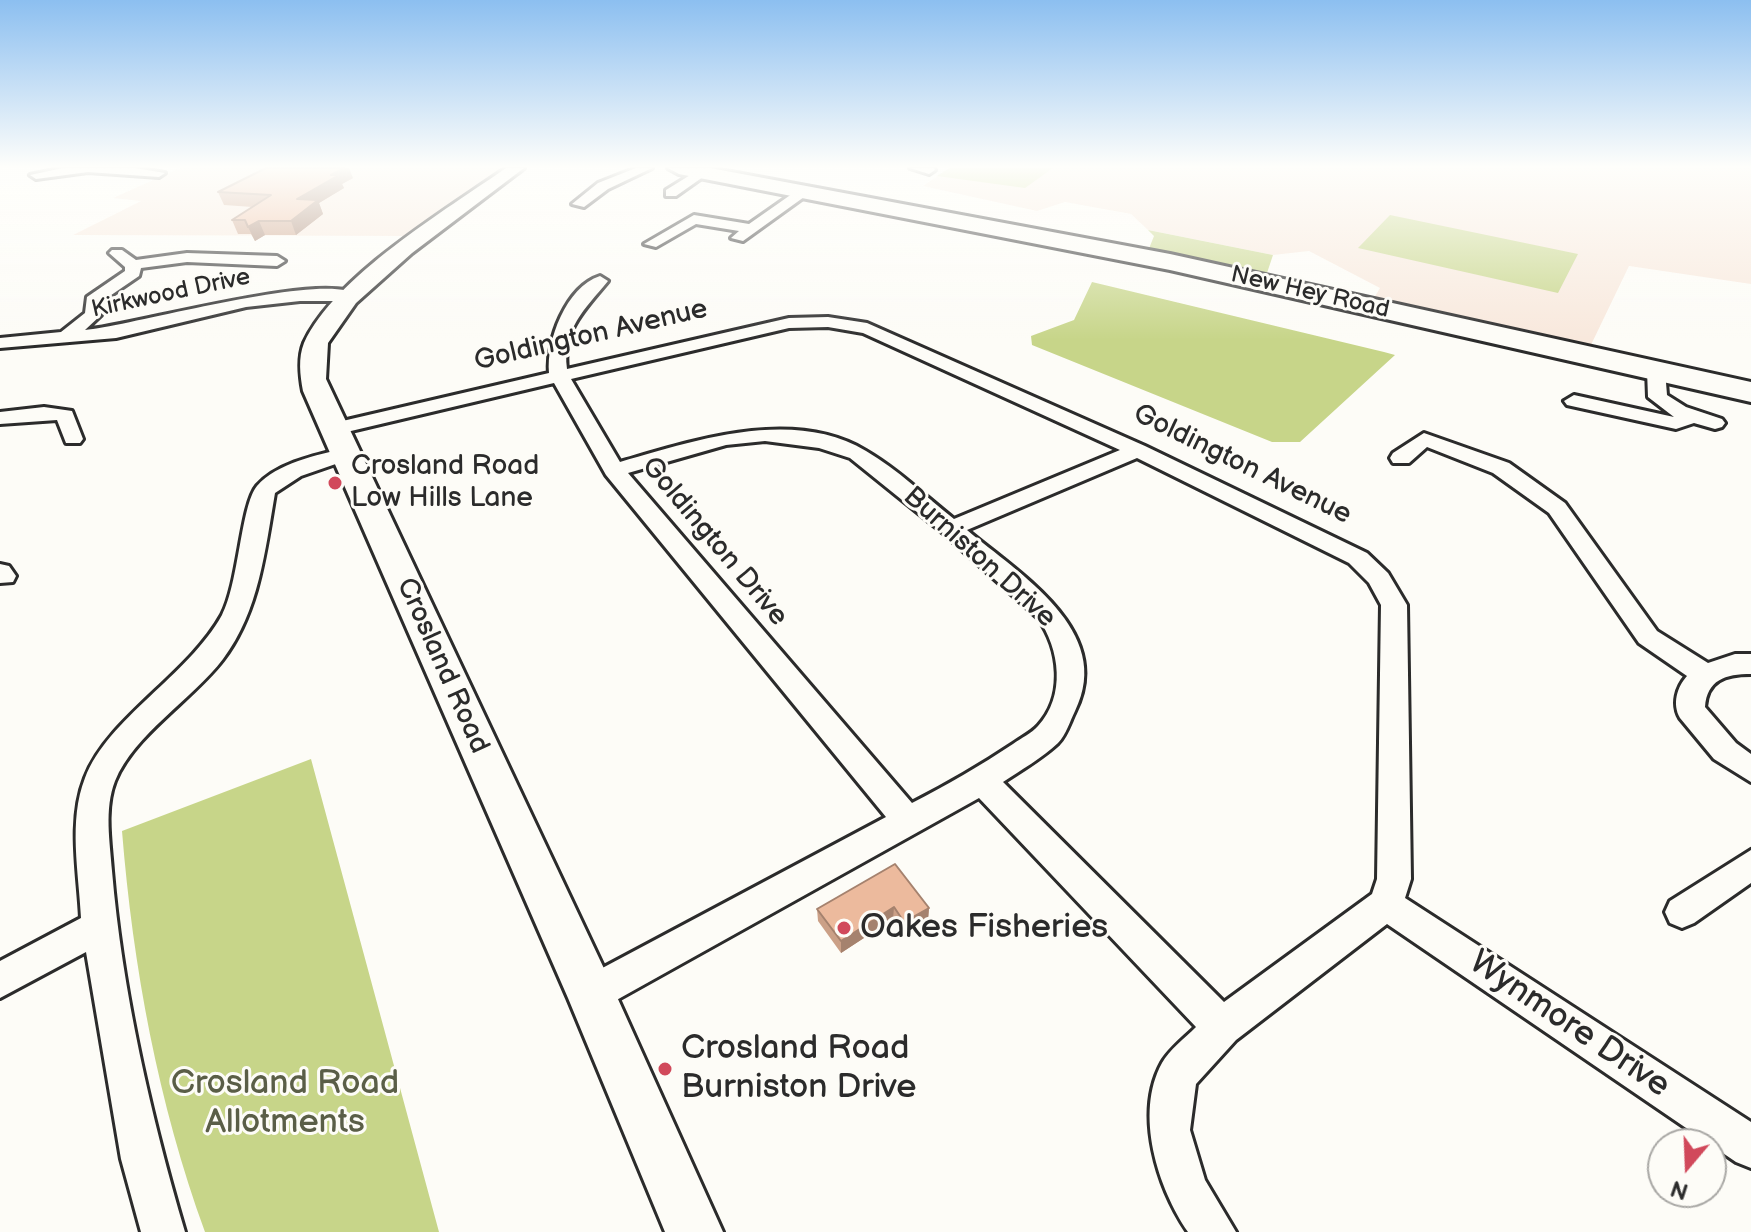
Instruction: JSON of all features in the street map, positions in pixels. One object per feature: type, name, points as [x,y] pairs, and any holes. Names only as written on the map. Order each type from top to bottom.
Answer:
[{"type":"highway","name":"New Hey Road","points":[[979,225],[1170,262],[1751,392]]},
{"type":"street","name":"Crosland Road","points":[[437,225],[351,296],[326,325],[316,343],[311,369],[316,391],[591,994],[694,1232]]},
{"type":"street","points":[[651,244],[683,225]]},
{"type":"street","points":[[732,225],[752,229]]},
{"type":"street","points":[[738,238],[757,225]]},
{"type":"street","points":[[117,253],[133,265]]},
{"type":"street","points":[[133,265],[151,260],[210,258],[277,261],[248,289]]},
{"type":"street","points":[[65,338],[93,315],[93,300],[133,273],[133,265]]},
{"type":"street","points":[[559,375],[556,360],[561,330],[576,302],[600,281]]},
{"type":"street","name":"Kirkwood Drive","points":[[0,343],[116,333],[248,289],[300,296],[351,296]]},
{"type":"street","name":"Goldington Avenue","points":[[163,1232],[142,1159],[99,926],[92,819],[100,779],[122,745],[213,653],[237,611],[247,580],[264,492],[275,480],[340,441],[559,375],[789,323],[846,324],[867,328],[1138,450],[1329,540],[1358,558],[1379,579],[1394,605],[1394,879],[1386,904]]},
{"type":"street","points":[[1656,370],[1658,397],[1693,416],[1715,423]]},
{"type":"street","name":"Goldington Drive","points":[[559,375],[614,470],[908,821]]},
{"type":"street","points":[[1574,401],[1676,423],[1693,416]]},
{"type":"street","points":[[0,418],[44,413],[65,415],[73,439]]},
{"type":"street","name":"Burniston Drive","points":[[591,994],[982,781],[1049,734],[1069,695],[1072,673],[1062,632],[1047,612],[951,528],[857,454],[793,436],[725,439],[614,470]]},
{"type":"street","points":[[1401,458],[1424,439],[1501,468],[1534,488],[1557,508],[1648,637],[1705,674]]},
{"type":"street","points":[[951,528],[1138,450]]},
{"type":"street","points":[[1751,664],[1735,664],[1705,674],[1692,688],[1690,710],[1725,751],[1751,770]]},
{"type":"street","points":[[982,781],[1222,1027]]},
{"type":"street","points":[[1682,912],[1751,864]]},
{"type":"street","points":[[1214,1232],[1186,1191],[1169,1130],[1177,1075],[1222,1027],[1386,904]]},
{"type":"street","name":"Wynmore Drive","points":[[1386,904],[1751,1147]]},
{"type":"street","points":[[0,980],[99,926]]},
{"type":"shaded area","points":[[92,225],[425,225],[411,236],[73,235]]},
{"type":"shaded area","points":[[1143,225],[1751,225],[1751,284],[1629,266],[1589,349],[1374,298],[1380,288],[1309,251],[1273,255],[1148,230]]},
{"type":"green space","points":[[1380,225],[1441,225],[1578,254],[1558,293],[1358,248]]},
{"type":"green space","points":[[1148,230],[1273,255],[1267,273],[1148,251],[1154,236]]},
{"type":"green space","points":[[1092,282],[1395,355],[1300,442],[1272,442],[1032,345],[1031,336],[1074,320]]},
{"type":"green space","name":"Crosland Road Allotments","points":[[311,759],[439,1232],[205,1232],[174,1134],[141,984],[122,831]]},
{"type":"building","points":[[895,864],[929,908],[904,922],[894,907],[841,941],[817,909]]},
{"type":"place","name":"Crosland Road Low Hills Lane","points":[[335,483]]},
{"type":"place","name":"Oakes Fisheries","points":[[844,928]]},
{"type":"place","name":"Crosland Road Burniston Drive","points":[[665,1069]]}]
